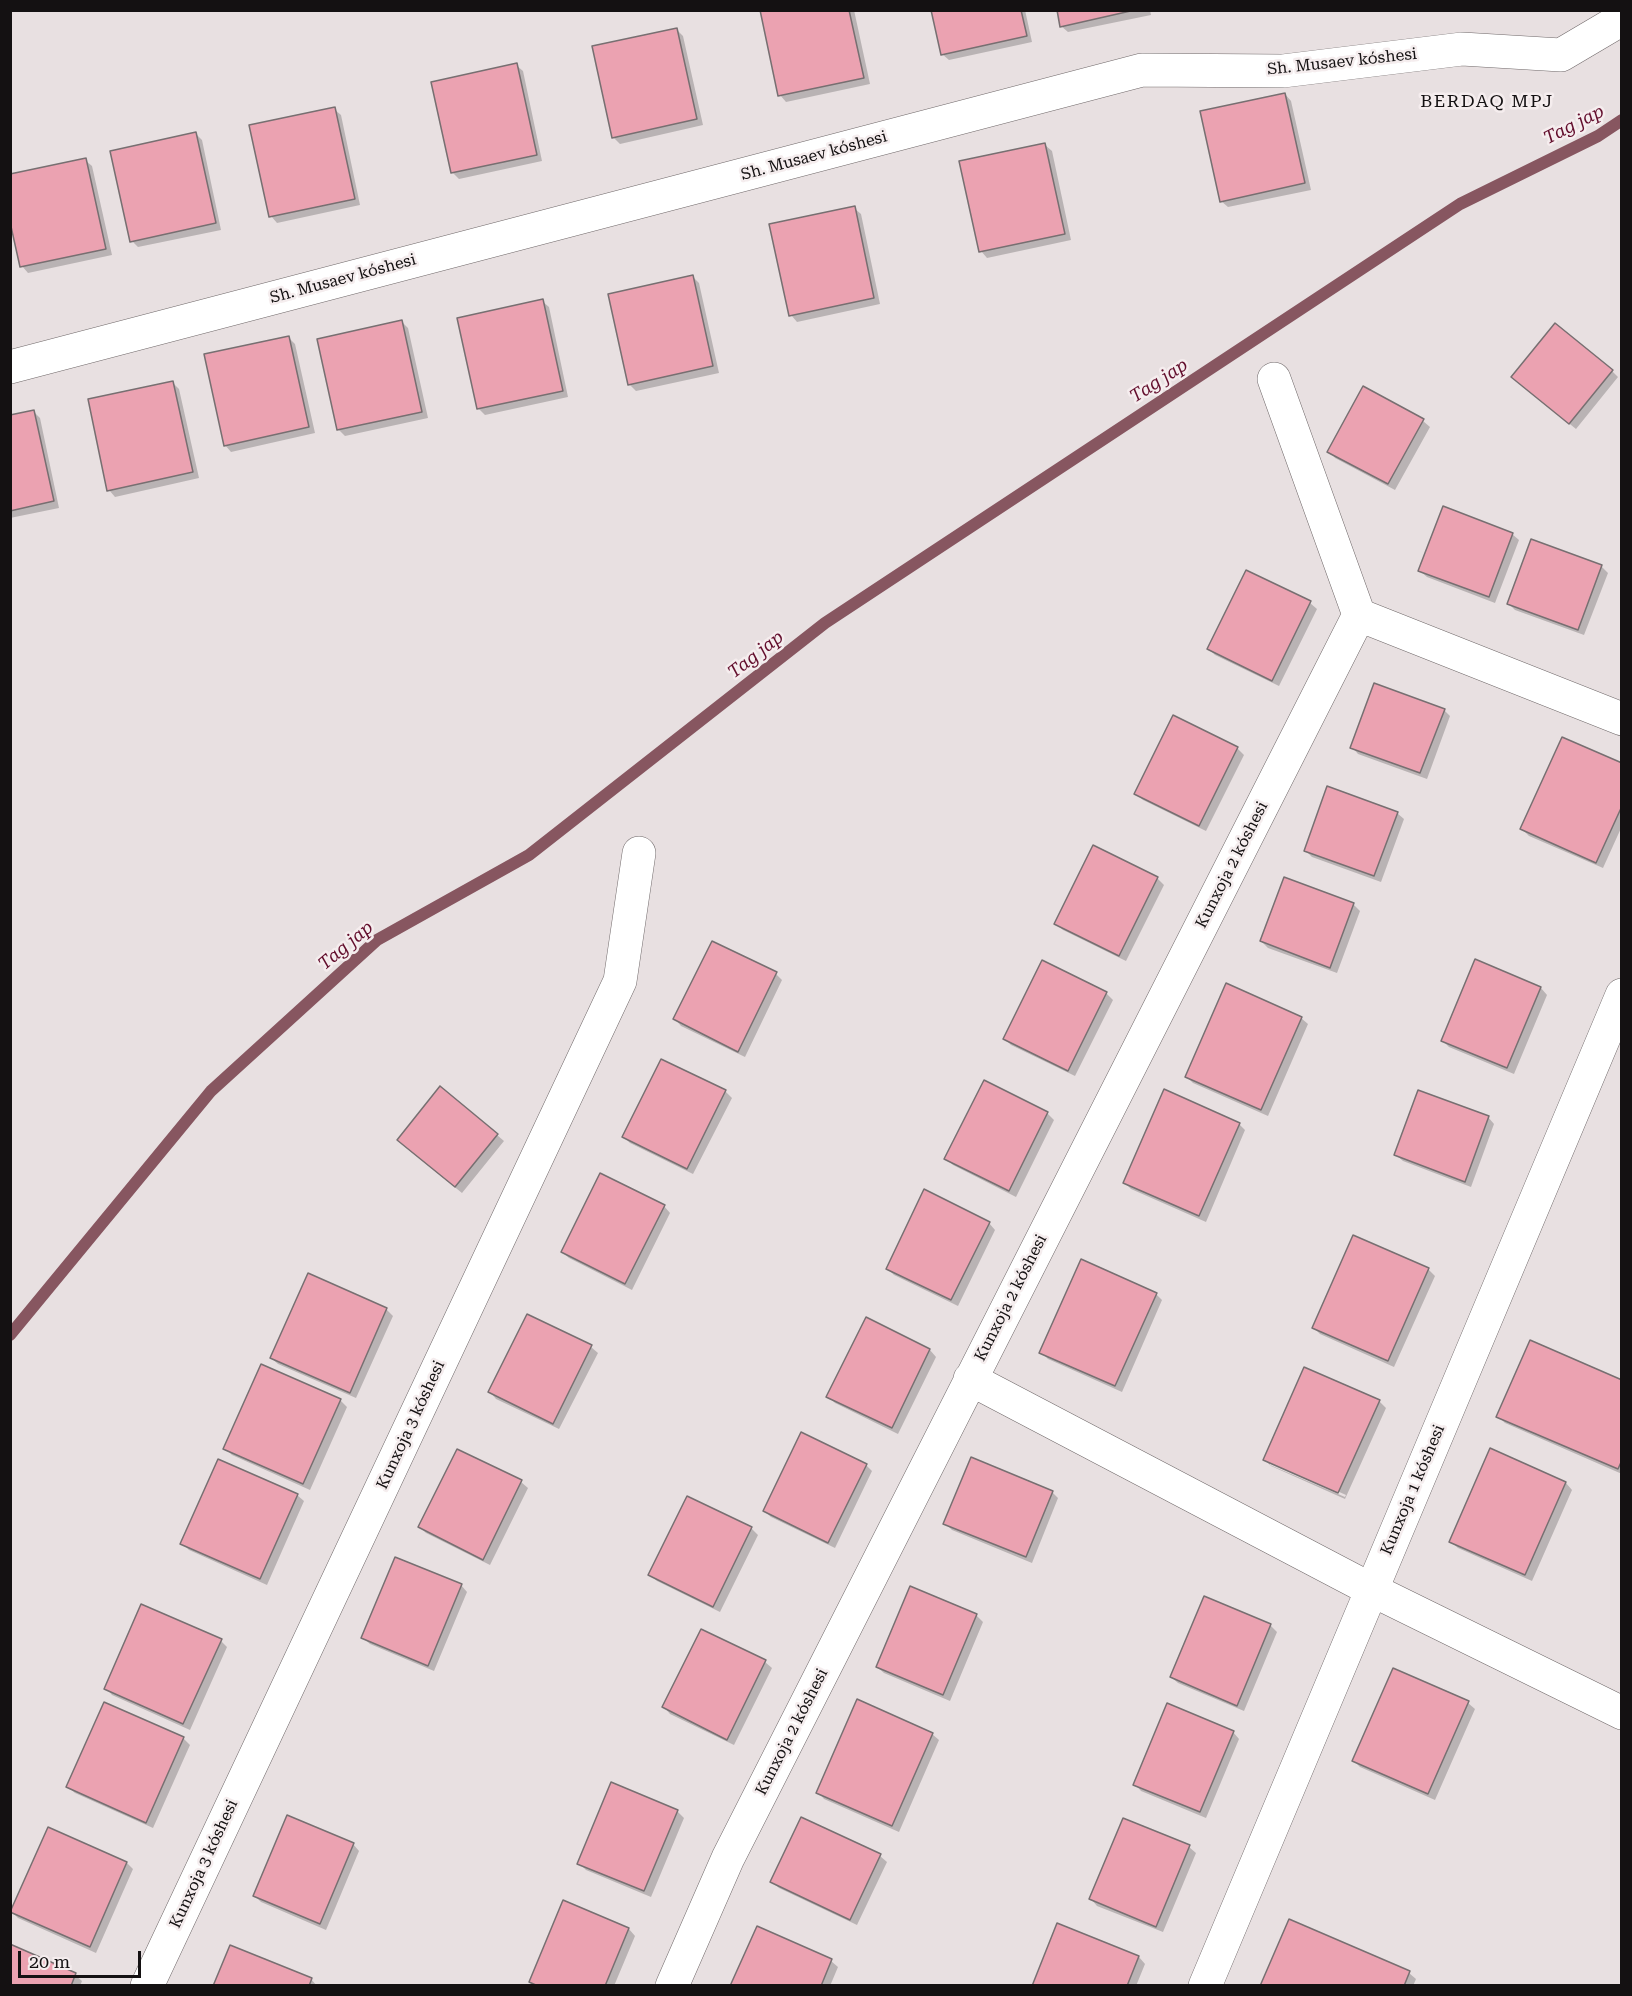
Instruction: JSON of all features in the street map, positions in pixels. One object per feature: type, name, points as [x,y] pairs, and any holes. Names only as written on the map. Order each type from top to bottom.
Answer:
[{"type":"street","name":"Sh. Musaev kóshesi","points":[[10,367],[1142,70],[1283,70],[1462,49],[1561,55],[1622,20]]},
{"type":"street","points":[[1274,379],[1359,615],[1622,719]]},
{"type":"street","name":"Kunxoja 2 kóshesi","points":[[672,1986],[728,1858],[1359,615]]},
{"type":"street","name":"Kunxoja 3 kóshesi","points":[[147,1986],[620,981],[639,853]]},
{"type":"street","name":"Kunxoja 1 kóshesi","points":[[1205,1986],[1622,995]]},
{"type":"street","points":[[970,1379],[1372,1590],[1622,1713]]},
{"type":"building","points":[[760,10],[849,10],[864,78],[778,96]]},
{"type":"building","points":[[931,10],[1021,10],[1027,36],[941,55]]},
{"type":"building","points":[[1057,10],[1135,10],[1060,27]]},
{"type":"building","points":[[677,28],[697,119],[612,138],[592,46]]},
{"type":"building","points":[[517,63],[537,155],[451,173],[431,82]]},
{"type":"building","points":[[1285,93],[1305,183],[1220,202],[1200,111]]},
{"type":"building","points":[[335,107],[355,199],[269,217],[249,125]]},
{"type":"building","points":[[196,132],[216,223],[130,242],[110,151]]},
{"type":"building","points":[[1045,143],[1065,234],[979,252],[959,161]]},
{"type":"building","points":[[86,158],[106,249],[20,267],[10,222],[10,174]]},
{"type":"building","points":[[855,206],[874,298],[789,316],[769,224]]},
{"type":"building","points":[[693,275],[713,366],[628,385],[608,294]]},
{"type":"building","points":[[543,299],[563,391],[477,409],[457,318]]},
{"type":"building","points":[[402,320],[422,412],[337,430],[317,339]]},
{"type":"building","points":[[1555,323],[1613,370],[1569,424],[1511,377]]},
{"type":"building","points":[[289,336],[309,427],[224,446],[204,354]]},
{"type":"building","points":[[173,381],[193,472],[107,491],[88,399]]},
{"type":"building","points":[[1363,386],[1424,419],[1388,484],[1327,452]]},
{"type":"building","points":[[34,410],[54,501],[10,511],[10,415]]},
{"type":"building","points":[[1443,506],[1513,533],[1489,597],[1418,571]]},
{"type":"building","points":[[1531,539],[1602,565],[1578,630],[1507,604]]},
{"type":"building","points":[[1246,570],[1311,601],[1272,681],[1207,649]]},
{"type":"building","points":[[1374,683],[1445,709],[1420,773],[1350,748]]},
{"type":"building","points":[[1173,715],[1238,747],[1199,826],[1134,794]]},
{"type":"building","points":[[1562,737],[1622,763],[1622,806],[1596,863],[1520,829]]},
{"type":"building","points":[[1327,786],[1398,812],[1374,876],[1304,851]]},
{"type":"building","points":[[1093,845],[1158,877],[1119,956],[1054,924]]},
{"type":"building","points":[[1284,877],[1354,903],[1330,968],[1260,941]]},
{"type":"building","points":[[712,941],[777,972],[738,1052],[673,1019]]},
{"type":"building","points":[[1475,959],[1541,987],[1507,1068],[1441,1041]]},
{"type":"building","points":[[1042,960],[1107,992],[1068,1071],[1003,1039]]},
{"type":"building","points":[[1226,983],[1302,1017],[1261,1110],[1185,1077]]},
{"type":"building","points":[[661,1059],[726,1090],[687,1169],[622,1137]]},
{"type":"building","points":[[984,1080],[1048,1112],[1009,1191],[944,1159]]},
{"type":"building","points":[[440,1086],[498,1134],[455,1187],[397,1140]]},
{"type":"building","points":[[1164,1089],[1240,1123],[1199,1216],[1123,1183]]},
{"type":"building","points":[[1418,1090],[1489,1116],[1465,1182],[1394,1155]]},
{"type":"building","points":[[600,1173],[665,1205],[625,1284],[561,1252]]},
{"type":"building","points":[[924,1189],[990,1222],[951,1300],[886,1269]]},
{"type":"building","points":[[1353,1235],[1429,1268],[1388,1361],[1312,1328]]},
{"type":"building","points":[[1081,1259],[1157,1293],[1115,1386],[1039,1353]]},
{"type":"building","points":[[308,1273],[387,1308],[350,1393],[270,1358]]},
{"type":"building","points":[[527,1314],[592,1345],[553,1424],[488,1392]]},
{"type":"building","points":[[866,1317],[930,1349],[892,1428],[826,1397]]},
{"type":"building","points":[[1530,1340],[1622,1380],[1622,1460],[1618,1469],[1496,1417]]},
{"type":"building","points":[[261,1364],[341,1399],[303,1484],[223,1449]]},
{"type":"building","points":[[1304,1367],[1380,1400],[1338,1493],[1263,1460]]},
{"type":"building","points":[[801,1432],[867,1464],[828,1543],[763,1511]]},
{"type":"building","points":[[1490,1448],[1566,1482],[1525,1575],[1449,1542]]},
{"type":"building","points":[[457,1449],[522,1480],[483,1560],[418,1527]]},
{"type":"building","points":[[971,1457],[1053,1491],[1026,1557],[943,1524]]},
{"type":"building","points":[[218,1459],[298,1494],[260,1579],[180,1544]]},
{"type":"building","points":[[687,1496],[752,1527],[713,1607],[648,1575]]},
{"type":"building","points":[[395,1557],[462,1584],[428,1666],[361,1638]]},
{"type":"building","points":[[910,1586],[977,1614],[943,1695],[876,1667]]},
{"type":"building","points":[[1204,1596],[1271,1624],[1237,1706],[1170,1677]]},
{"type":"building","points":[[141,1604],[222,1639],[183,1724],[104,1689]]},
{"type":"building","points":[[701,1629],[766,1660],[727,1740],[662,1707]]},
{"type":"building","points":[[1393,1668],[1469,1701],[1428,1794],[1352,1761]]},
{"type":"building","points":[[857,1699],[933,1733],[892,1826],[816,1793]]},
{"type":"building","points":[[104,1702],[184,1737],[146,1823],[66,1787]]},
{"type":"building","points":[[1167,1703],[1234,1731],[1200,1812],[1133,1785]]},
{"type":"building","points":[[611,1782],[678,1810],[644,1891],[577,1864]]},
{"type":"building","points":[[287,1815],[354,1843],[320,1924],[253,1896]]},
{"type":"building","points":[[801,1817],[881,1854],[850,1920],[770,1882]]},
{"type":"building","points":[[1123,1818],[1190,1845],[1156,1927],[1089,1899]]},
{"type":"building","points":[[48,1827],[127,1862],[90,1947],[10,1912]]},
{"type":"building","points":[[563,1900],[629,1928],[605,1986],[538,1986],[529,1982]]},
{"type":"building","points":[[1289,1919],[1410,1971],[1404,1986],[1260,1986]]},
{"type":"building","points":[[1057,1923],[1139,1956],[1127,1986],[1032,1986]]},
{"type":"building","points":[[757,1926],[832,1959],[821,1986],[730,1986]]},
{"type":"building","points":[[10,1944],[76,1973],[71,1986],[10,1986]]},
{"type":"building","points":[[230,1945],[312,1978],[309,1986],[213,1986]]},
{"type":"waterway","name":"Tag jap","points":[[10,1335],[211,1091],[377,940],[529,855],[825,623],[1460,204],[1598,136],[1622,120]]},
{"type":"district","name":"BERDAQ MPJ","points":[[1487,102]]}]
